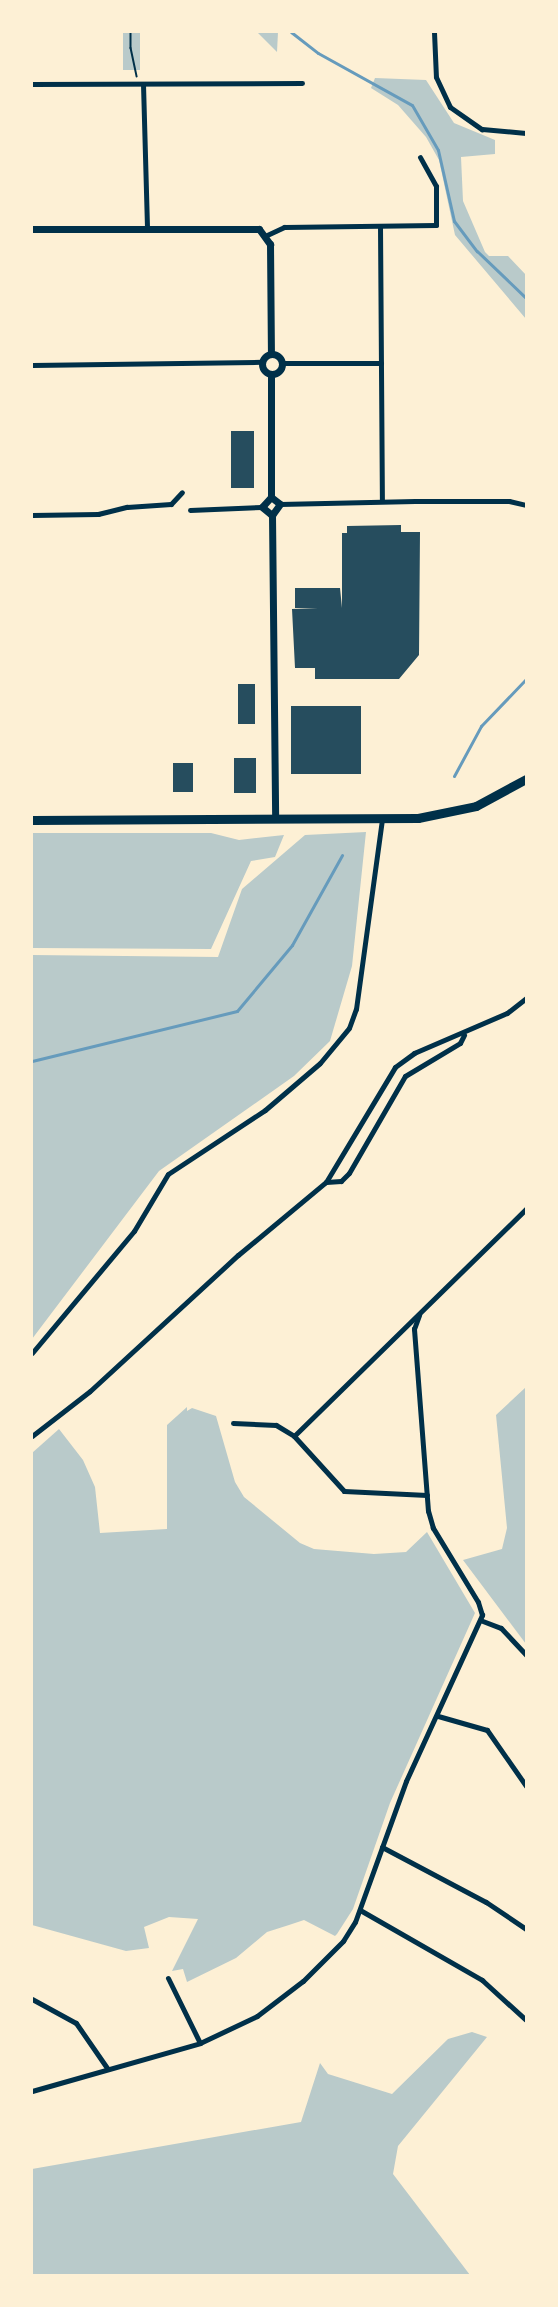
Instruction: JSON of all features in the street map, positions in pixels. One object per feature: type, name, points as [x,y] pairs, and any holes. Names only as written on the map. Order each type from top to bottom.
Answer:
[{"type":"main road","points":[[32,820],[428,817],[476,806],[526,779]]},
{"type":"street","points":[[434,32],[439,88],[450,107],[472,124],[493,131],[526,133]]},
{"type":"street","points":[[32,84],[302,83]]},
{"type":"street","points":[[143,84],[147,228]]},
{"type":"street","points":[[267,235],[284,227],[436,225],[436,186],[420,157]]},
{"type":"street","points":[[380,226],[382,501]]},
{"type":"street","points":[[32,229],[252,227],[267,235],[271,250],[271,353],[282,363],[381,363]]},
{"type":"street","points":[[32,365],[261,362],[271,353]]},
{"type":"street","points":[[261,362],[262,369],[271,374],[279,371],[282,363]]},
{"type":"street","points":[[262,507],[271,497],[271,374]]},
{"type":"street","points":[[32,515],[98,514],[127,507],[171,504],[182,492]]},
{"type":"street","points":[[271,497],[280,504],[509,501],[526,505]]},
{"type":"street","points":[[275,817],[272,515],[280,504]]},
{"type":"street","points":[[190,510],[262,507],[272,515]]},
{"type":"street","points":[[32,1353],[134,1231],[168,1174],[265,1110],[320,1063],[350,1028],[356,1009],[382,819]]},
{"type":"street","points":[[326,1182],[341,1181],[350,1173],[405,1076],[441,1057],[460,1043],[464,1035],[507,1013],[526,998]]},
{"type":"street","points":[[32,1436],[90,1391],[229,1263],[326,1182],[395,1067],[457,1033],[464,1035]]},
{"type":"street","points":[[294,1436],[526,1209]]},
{"type":"street","points":[[32,2091],[200,2043],[257,2016],[285,1997],[343,1941],[360,1910],[406,1781],[438,1716],[480,1620],[478,1602],[433,1528],[427,1495],[414,1329],[419,1315]]},
{"type":"street","points":[[233,1423],[276,1425],[294,1436],[344,1491],[427,1495]]},
{"type":"street","points":[[480,1620],[501,1628],[526,1655]]},
{"type":"street","points":[[438,1716],[487,1730],[526,1786]]},
{"type":"street","points":[[382,1846],[486,1902],[526,1929]]},
{"type":"street","points":[[360,1910],[482,1980],[526,2020]]},
{"type":"street","points":[[168,1978],[200,2043]]},
{"type":"street","points":[[32,1999],[76,2023],[107,2068]]},
{"type":"path","points":[[131,32],[134,71],[143,84]]},
{"type":"shaded area","points":[[123,32],[140,32],[140,70],[123,70]]},
{"type":"shaded area","points":[[257,32],[278,32],[277,52]]},
{"type":"shaded area","points":[[375,78],[426,80],[454,123],[495,140],[495,154],[461,157],[463,201],[485,252],[489,256],[508,256],[526,275],[526,319],[455,235],[439,160],[426,137],[398,105],[371,88]]},
{"type":"shaded area","points":[[366,832],[352,966],[330,1041],[294,1076],[159,1171],[32,1339],[32,955],[218,957],[242,889],[305,835]]},
{"type":"shaded area","points":[[32,833],[211,833],[239,840],[284,835],[275,857],[251,861],[211,949],[32,948]]},
{"type":"shaded area","points":[[526,1387],[526,1644],[463,1560],[502,1549],[507,1528],[496,1415]]},
{"type":"shaded area","points":[[187,1407],[187,1411],[192,1408],[216,1416],[235,1482],[244,1497],[300,1543],[314,1549],[374,1554],[406,1552],[427,1532],[475,1613],[390,1803],[353,1909],[337,1934],[335,1936],[304,1920],[267,1932],[236,1958],[187,1982],[183,1969],[172,1971],[198,1919],[169,1917],[144,1927],[149,1948],[126,1951],[32,1925],[32,1453],[59,1429],[83,1460],[95,1487],[100,1533],[167,1529],[167,1425]]},
{"type":"shaded area","points":[[472,2032],[487,2037],[398,2146],[393,2174],[470,2275],[32,2275],[32,2169],[301,2122],[320,2063],[328,2074],[392,2094],[448,2039]]},
{"type":"building","points":[[231,431],[254,431],[254,488],[231,488]]},
{"type":"building","points":[[401,525],[401,532],[420,532],[419,655],[399,679],[315,679],[315,668],[295,668],[292,609],[318,608],[295,608],[295,588],[340,588],[342,608],[342,533],[347,533],[347,526]]},
{"type":"building","points":[[238,684],[255,684],[255,724],[238,724]]},
{"type":"building","points":[[291,706],[361,706],[361,774],[291,774]]},
{"type":"building","points":[[234,758],[256,758],[256,793],[234,793]]},
{"type":"building","points":[[173,763],[193,763],[193,792],[173,792]]},
{"type":"waterway","points":[[291,32],[318,53],[412,105],[438,150],[454,221],[477,251],[526,298]]},
{"type":"waterway","points":[[454,776],[481,726],[526,679]]},
{"type":"waterway","points":[[32,1061],[237,1011],[292,945],[342,855]]}]
